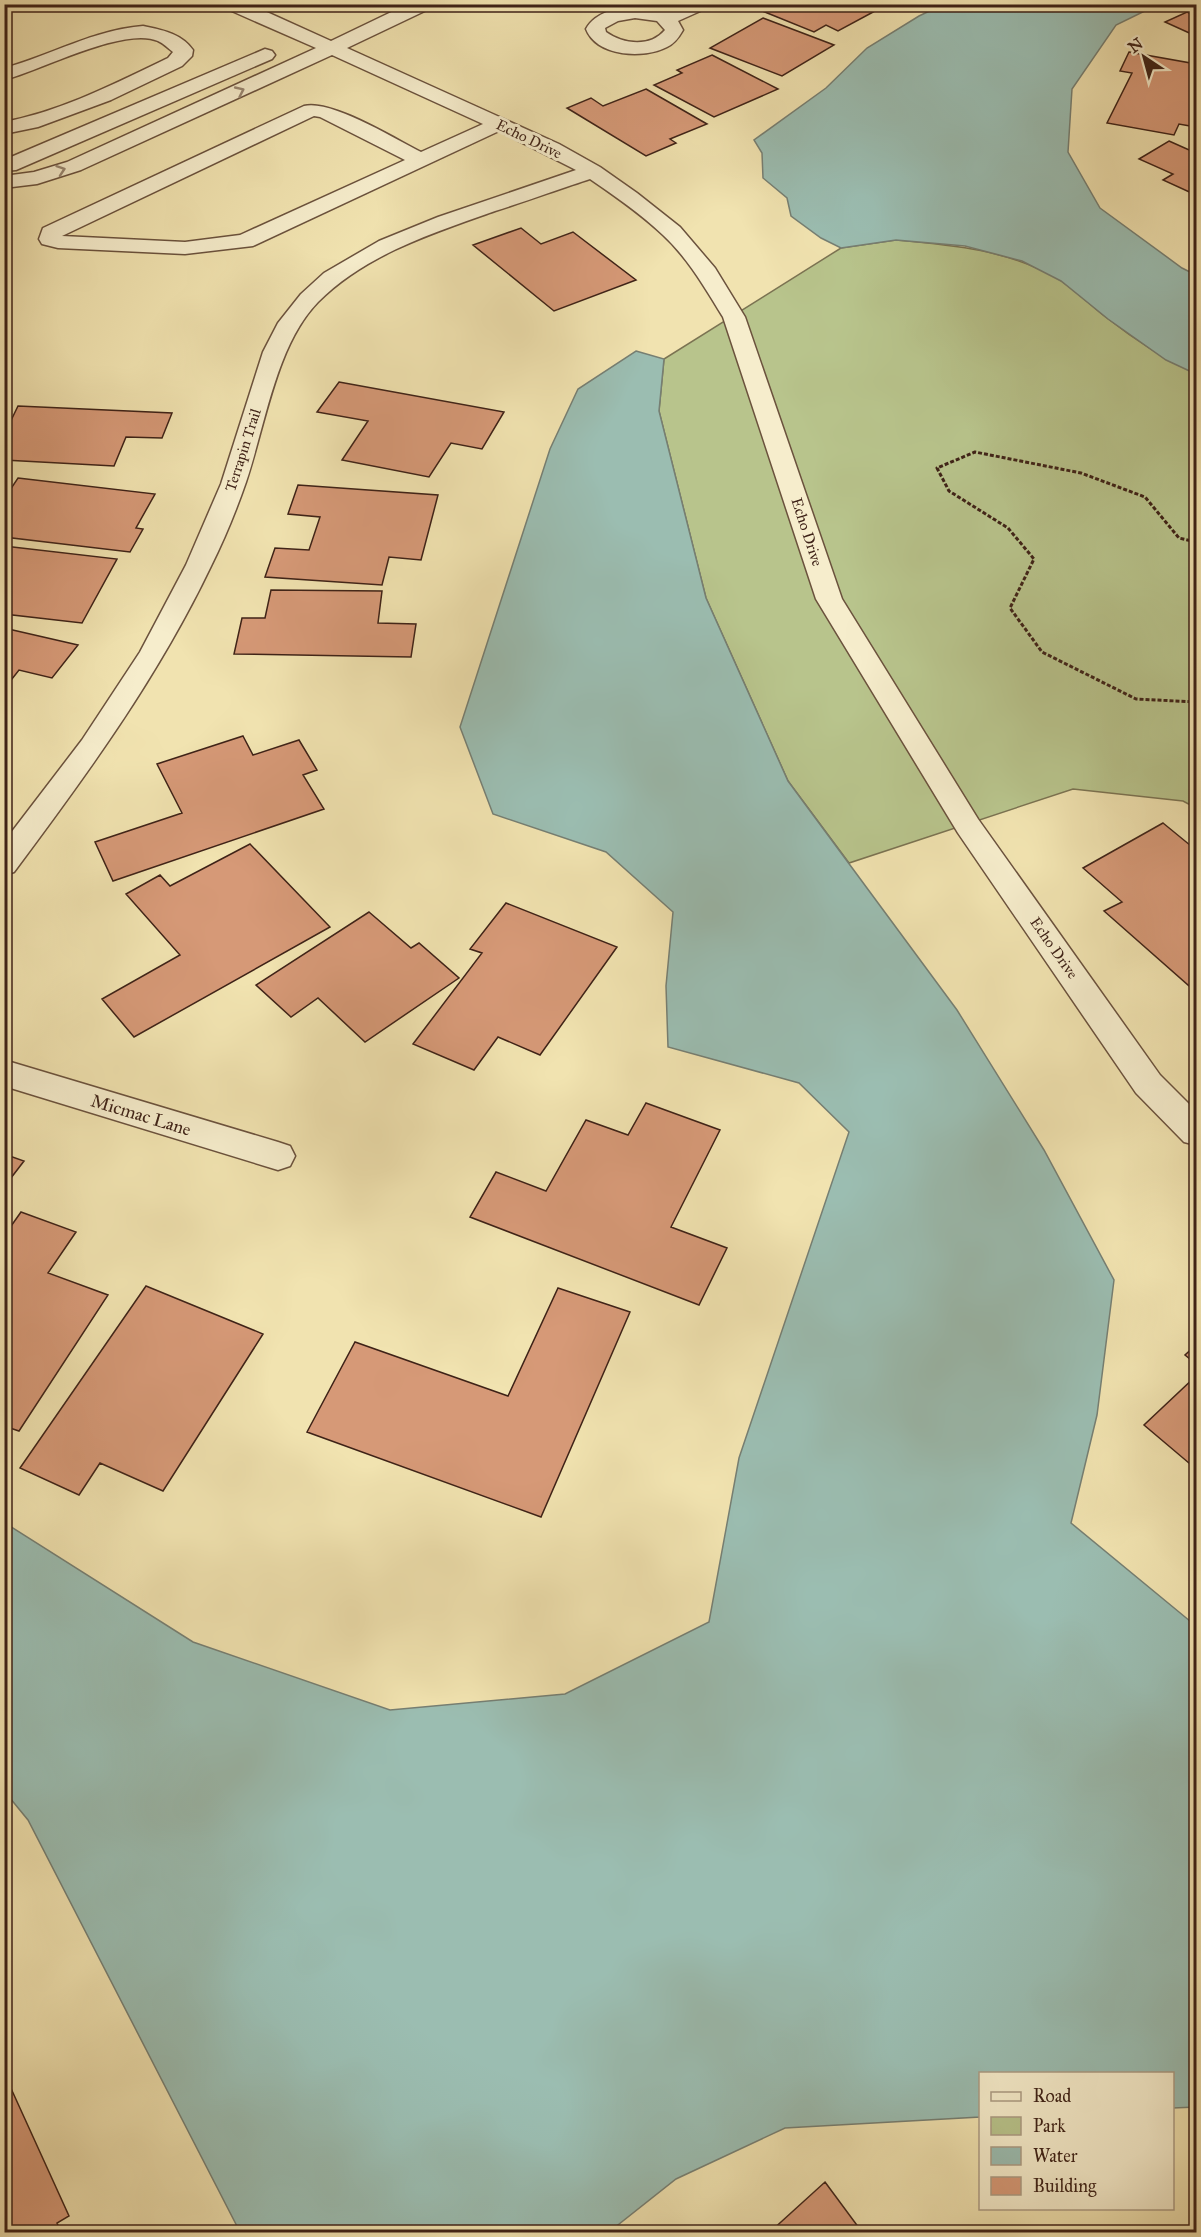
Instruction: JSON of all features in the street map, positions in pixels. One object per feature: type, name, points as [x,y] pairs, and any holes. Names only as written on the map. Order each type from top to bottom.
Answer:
[{"type":"street","name":"Echo Drive","points":[[232,4],[324,37],[552,148],[593,171],[630,197],[672,232],[707,273],[734,317],[829,599],[968,826],[1148,1084],[1197,1132]]},
{"type":"street","points":[[4,166],[13,165],[137,111],[324,37],[423,4]]},
{"type":"street","points":[[667,19],[700,4]]},
{"type":"street","points":[[4,74],[24,69],[95,38],[124,33],[155,32],[177,43],[183,50],[182,56],[175,62],[104,96],[31,123],[4,128]]},
{"type":"street","points":[[4,182],[37,178],[74,166],[164,126],[324,37]]},
{"type":"street","points":[[104,96],[183,135]]},
{"type":"street","points":[[419,159],[318,110],[311,111],[210,149],[51,233],[50,239],[58,243],[185,248],[245,241],[419,159],[500,124]]},
{"type":"street","name":"Terrapin Trail","points":[[4,864],[92,747],[153,653],[200,565],[233,484],[274,352],[298,310],[323,284],[372,251],[410,233],[593,171]]},
{"type":"street","name":"Micmac Lane","points":[[4,1073],[278,1156]]},
{"type":"path","points":[[1197,542],[1179,538],[1145,496],[1081,473],[975,452],[937,468],[949,491],[1008,528],[1034,559],[1010,608],[1042,652],[1136,699],[1197,702]]},
{"type":"green space","points":[[896,240],[960,247],[1001,255],[1041,270],[1066,284],[1139,341],[1196,374],[1196,808],[1183,801],[1073,789],[849,863],[788,781],[706,598],[659,411],[664,359],[841,248]]},
{"type":"water","points":[[942,5],[1157,5],[1116,25],[1072,89],[1068,152],[1100,208],[1182,268],[1196,275],[1196,374],[1166,360],[1108,319],[1061,281],[1022,261],[965,246],[896,240],[841,248],[821,238],[791,216],[787,198],[763,178],[762,153],[754,140],[826,88],[867,48],[919,16]]},
{"type":"water","points":[[636,351],[664,359],[659,411],[706,598],[788,781],[957,1010],[1044,1150],[1114,1280],[1097,1415],[1071,1523],[1196,1626],[1196,2107],[1174,2108],[1174,2072],[979,2072],[979,2117],[785,2128],[676,2179],[609,2232],[240,2232],[28,1820],[5,1792],[5,1523],[193,1642],[390,1710],[565,1694],[709,1622],[739,1458],[849,1132],[799,1083],[668,1047],[666,986],[673,912],[606,852],[493,814],[460,727],[550,449],[578,389]]},
{"type":"building","points":[[761,4],[859,4],[875,11],[838,31],[826,25],[814,32],[755,8]]},
{"type":"building","points":[[1187,12],[1196,16],[1196,36],[1165,22]]},
{"type":"building","points":[[763,18],[834,45],[782,76],[710,48]]},
{"type":"building","points":[[1129,52],[1196,64],[1194,110],[1196,110],[1196,127],[1179,124],[1174,135],[1107,123],[1132,73],[1120,71]]},
{"type":"building","points":[[712,55],[778,89],[714,117],[654,85],[682,73],[677,70]]},
{"type":"building","points":[[646,89],[707,124],[670,139],[676,143],[646,156],[567,108],[591,98],[603,106]]},
{"type":"building","points":[[1169,141],[1196,153],[1196,195],[1163,180],[1173,174],[1139,159]]},
{"type":"building","points":[[521,228],[541,244],[573,232],[636,280],[554,311],[473,245]]},
{"type":"building","points":[[339,382],[504,412],[482,449],[451,443],[429,477],[342,460],[368,421],[317,412]]},
{"type":"building","points":[[18,406],[172,413],[162,438],[126,437],[114,466],[4,460],[4,435]]},
{"type":"building","points":[[18,478],[155,494],[136,528],[143,529],[130,552],[4,537],[4,499]]},
{"type":"building","points":[[298,485],[438,495],[421,560],[389,557],[382,585],[265,577],[275,548],[309,550],[320,517],[288,514]]},
{"type":"building","points":[[4,546],[117,559],[82,623],[4,614]]},
{"type":"building","points":[[271,590],[382,591],[378,623],[416,624],[411,657],[234,654],[242,618],[265,618]]},
{"type":"building","points":[[4,628],[78,645],[52,678],[19,670],[4,689]]},
{"type":"building","points":[[243,736],[253,755],[299,740],[317,770],[303,775],[324,809],[113,881],[95,842],[182,813],[157,764]]},
{"type":"building","points":[[1163,823],[1196,850],[1196,992],[1104,911],[1122,902],[1083,868]]},
{"type":"building","points":[[250,844],[330,927],[134,1037],[102,999],[180,955],[126,894],[160,875],[170,886]]},
{"type":"building","points":[[506,903],[617,947],[540,1055],[498,1037],[474,1070],[413,1044],[482,953],[470,949]]},
{"type":"building","points":[[369,912],[411,948],[419,943],[459,978],[365,1042],[318,998],[291,1017],[256,985]]},
{"type":"building","points":[[646,1103],[720,1130],[671,1227],[727,1248],[699,1305],[470,1217],[496,1172],[546,1191],[586,1120],[628,1135]]},
{"type":"building","points":[[4,1154],[24,1161],[4,1187]]},
{"type":"building","points":[[21,1212],[76,1232],[48,1273],[108,1295],[19,1431],[4,1426],[4,1236]]},
{"type":"building","points":[[146,1286],[263,1334],[163,1491],[100,1463],[79,1495],[20,1468]]},
{"type":"building","points":[[558,1288],[630,1312],[541,1517],[307,1432],[355,1342],[508,1396]]},
{"type":"building","points":[[1196,1345],[1196,1364],[1185,1355]]},
{"type":"building","points":[[1196,1376],[1196,1469],[1144,1425]]},
{"type":"building","points":[[4,2073],[69,2216],[57,2223],[61,2232],[4,2232]]},
{"type":"building","points":[[825,2182],[862,2232],[770,2232]]}]
